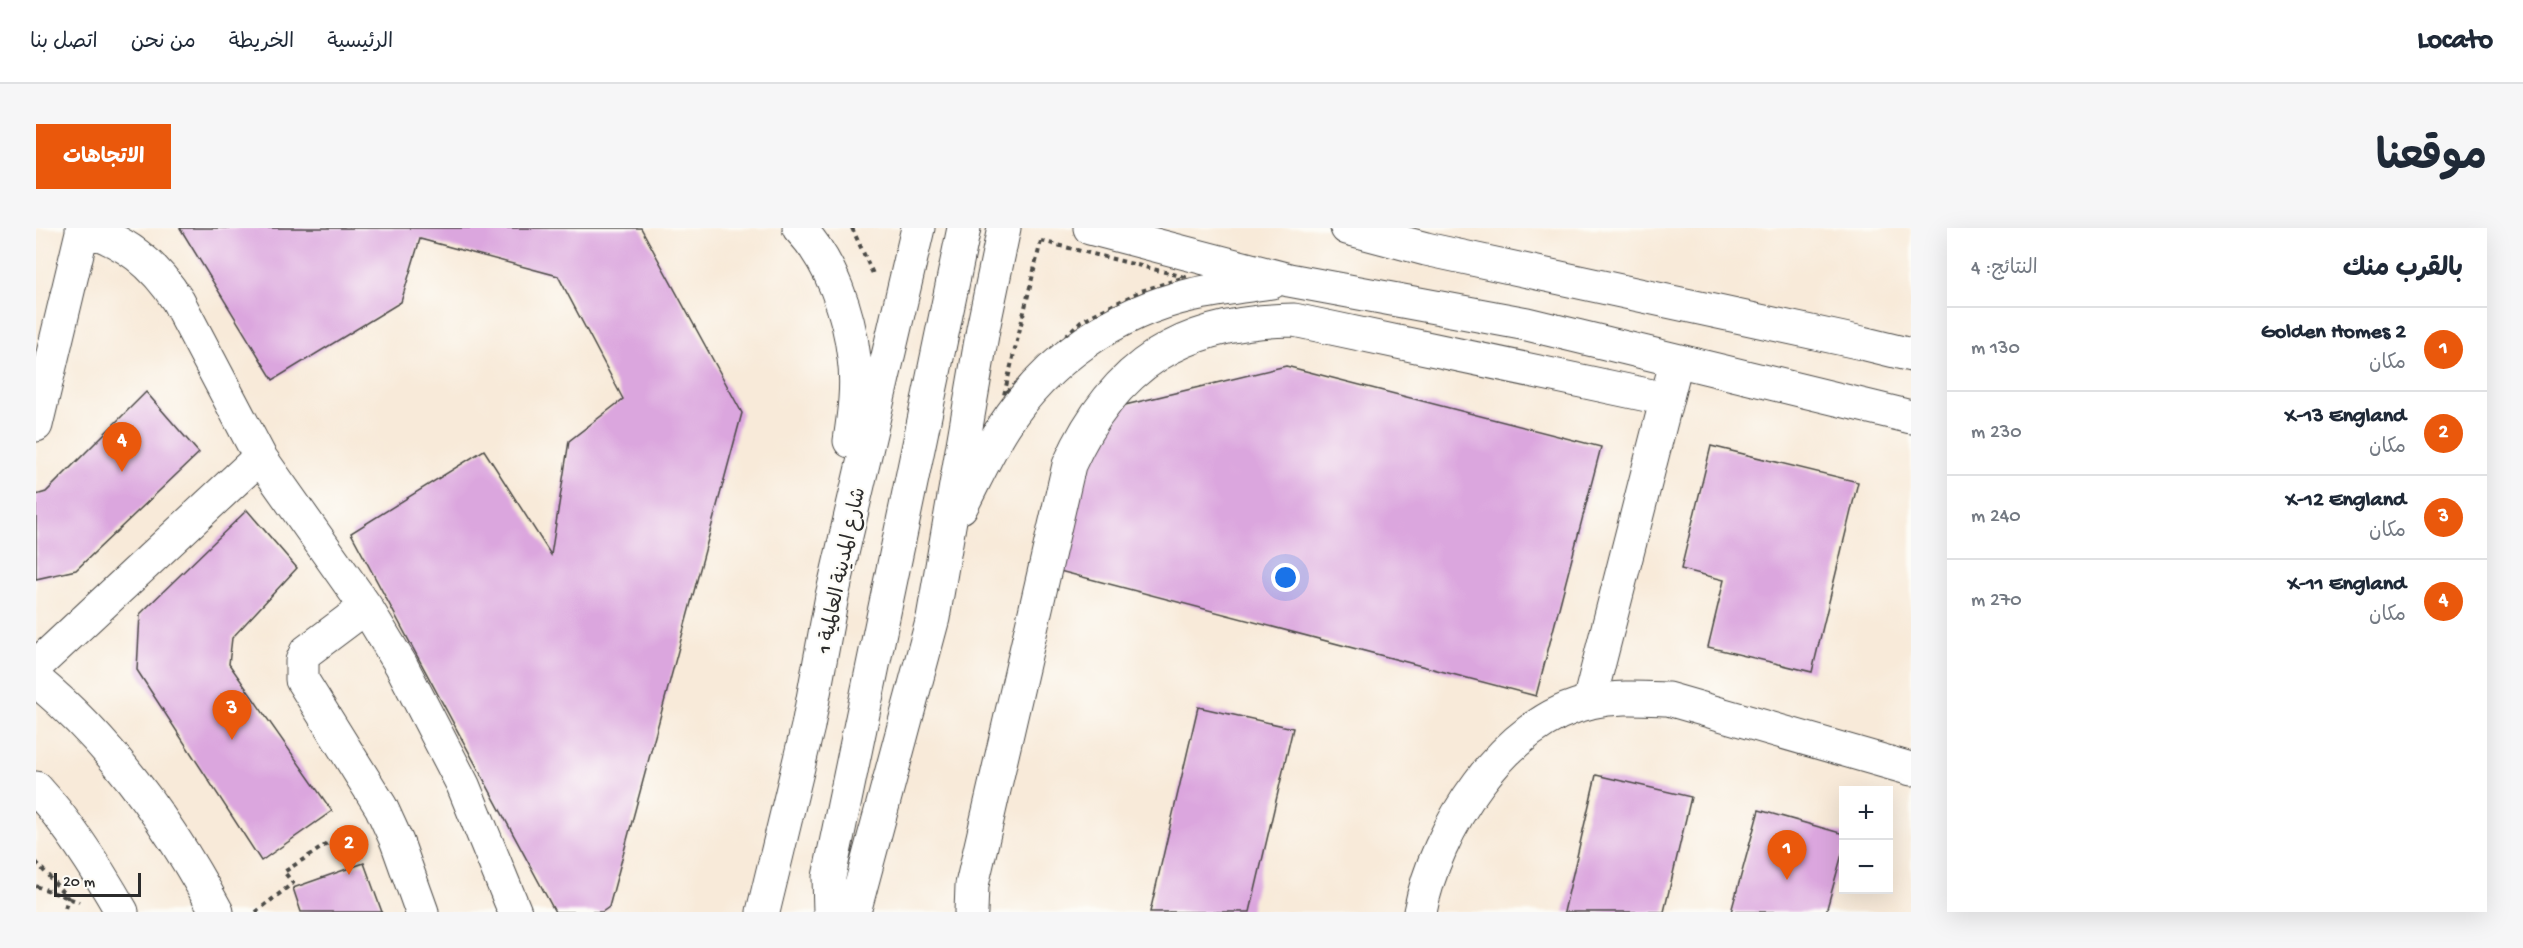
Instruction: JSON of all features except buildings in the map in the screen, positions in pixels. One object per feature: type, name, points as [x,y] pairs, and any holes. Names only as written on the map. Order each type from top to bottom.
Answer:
[{"type":"street","points":[[36,425],[82,228],[125,245],[146,260],[164,279],[178,300],[260,458],[366,607],[417,695],[463,785],[515,912]]},
{"type":"street","points":[[799,228],[828,271],[845,314],[855,358],[855,404],[832,596]]},
{"type":"street","name":"شارع المدينة العالمية 1","points":[[763,912],[808,726],[832,596],[918,228]]},
{"type":"street","points":[[830,912],[829,877],[964,228]]},
{"type":"street","points":[[854,912],[933,618],[983,328],[1004,228]]},
{"type":"street","points":[[1090,228],[1289,280],[1527,324],[1911,417]]},
{"type":"street","points":[[1347,228],[1426,249],[1851,340],[1911,355]]},
{"type":"street","points":[[1385,228],[1426,249]]},
{"type":"street","points":[[947,532],[1004,427],[1036,386],[1074,350],[1125,318],[1156,305],[1222,288],[1289,280]]},
{"type":"street","points":[[971,912],[972,885],[1068,465],[1094,416],[1124,381],[1153,358],[1178,343],[1232,324],[1260,320],[1294,320],[1666,399]]},
{"type":"street","points":[[1589,702],[1676,360]]},
{"type":"street","points":[[217,912],[190,863],[125,772],[88,730],[39,684],[260,458]]},
{"type":"street","points":[[366,607],[306,652],[301,670],[306,688],[381,807],[397,842],[422,912]]},
{"type":"street","points":[[1420,912],[1434,859],[1450,825],[1471,792],[1495,763],[1523,737],[1547,720],[1589,702],[1638,698],[1668,699],[1911,769]]},
{"type":"street","points":[[36,788],[87,855],[122,912]]},
{"type":"path","points":[[852,228],[877,282]]},
{"type":"path","points":[[1041,241],[1114,260],[1185,277],[1142,291],[1081,321],[1004,395],[1041,241]]},
{"type":"path","points":[[256,912],[293,883],[284,872],[381,807]]},
{"type":"path","points":[[36,862],[68,898]]},
{"type":"path","points":[[36,886],[86,905]]},
{"type":"path","points":[[64,912],[68,898]]},
{"type":"path","points":[[263,906],[265,912]]},
{"type":"place","name":"X-11 England","points":[[122,472]]},
{"type":"place","name":"X-12 England","points":[[232,740]]},
{"type":"place","name":"X-13 England","points":[[349,875]]},
{"type":"place","name":"Golden Homes 2","points":[[1787,880]]}]
